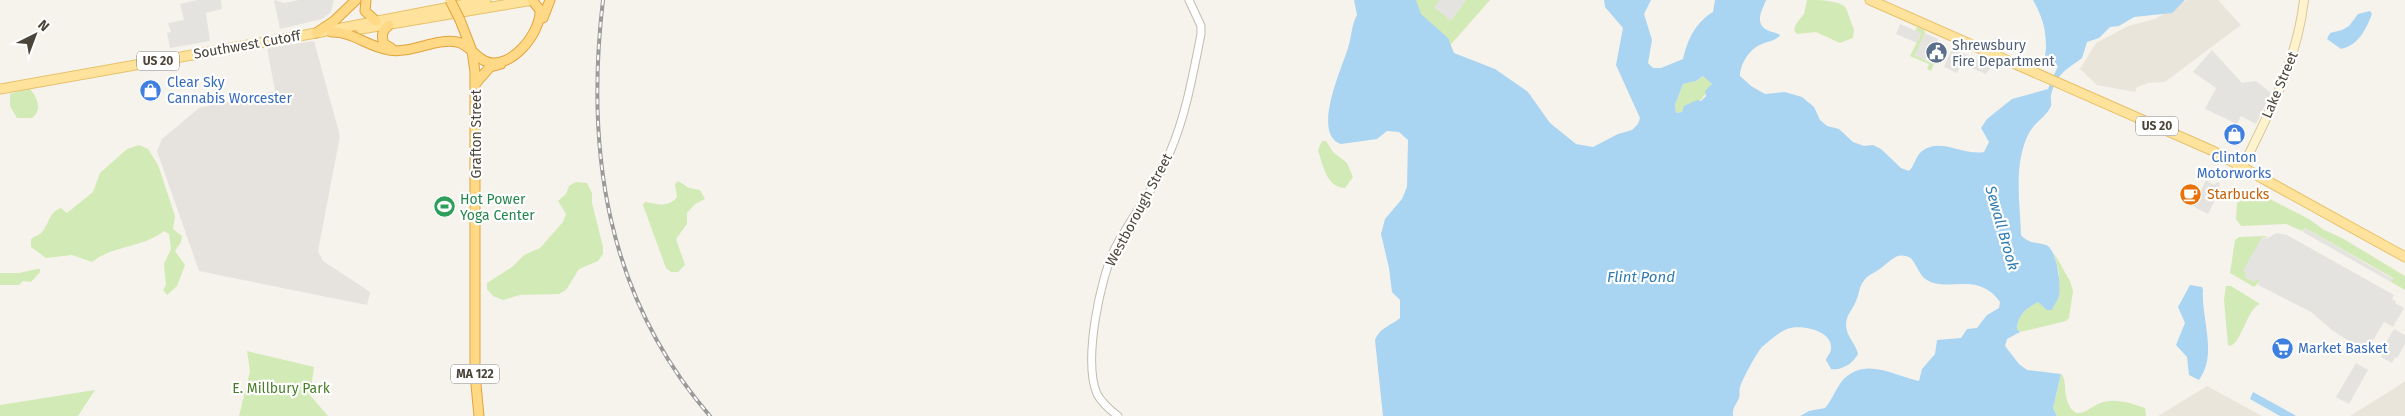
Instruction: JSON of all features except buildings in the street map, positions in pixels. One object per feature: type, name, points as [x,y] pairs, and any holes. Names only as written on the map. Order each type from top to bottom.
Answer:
[{"type":"highway","points":[[316,33],[334,21],[356,0]]},
{"type":"highway","points":[[366,0],[365,10],[376,20]]},
{"type":"highway","name":"Grafton Street","points":[[450,0],[472,51],[476,83],[475,332],[478,415]]},
{"type":"highway","points":[[341,32],[389,50],[450,41],[464,44],[485,60],[494,63],[502,61],[519,51],[533,35],[540,19],[540,10],[532,0]]},
{"type":"highway","points":[[476,83],[490,67],[508,61],[528,46],[536,35],[550,0]]},
{"type":"highway","points":[[389,25],[383,33],[383,41],[386,46],[395,48],[452,39],[461,24]]},
{"type":"highway","name":"Southwest Cutoff","points":[[331,32],[341,32]]},
{"type":"main road","name":"Southwest Cutoff","points":[[0,89],[316,33],[486,0]]},
{"type":"main road","name":"Southwest Cutoff","points":[[341,32],[532,0]]},
{"type":"main road","name":"US 20","points":[[1870,0],[2192,141],[2243,166],[2405,257]]},
{"type":"main road","name":"Lake Street","points":[[2243,166],[2290,66],[2301,28],[2304,0]]},
{"type":"main road","name":"Southwest Cutoff","points":[[316,33],[331,32]]},
{"type":"street","name":"Westborough Street","points":[[1118,416],[1108,408],[1097,392],[1093,357],[1095,319],[1110,260],[1164,166],[1180,126],[1201,34],[1201,26],[1190,0]]},
{"type":"shaded area","points":[[197,0],[221,0],[222,9],[206,13],[210,41],[170,48],[167,33],[171,32],[168,23],[184,20],[180,4]]},
{"type":"shaded area","points":[[274,0],[284,3],[299,0],[334,0],[331,12],[322,19],[280,29]]},
{"type":"shaded area","points":[[1440,0],[1466,0],[1451,21],[1434,7]]},
{"type":"shaded area","points":[[2188,0],[2218,0],[2241,25],[2165,82],[2148,83],[2137,87],[2135,92],[2097,85],[2080,69],[2096,43],[2128,26],[2155,19]]},
{"type":"shaded area","points":[[1900,24],[1921,33],[1917,43],[1896,34]]},
{"type":"shaded area","points":[[1925,33],[1938,39],[1936,45],[1938,49],[1928,45],[1924,54],[1927,56],[1925,60],[1915,55]]},
{"type":"shaded area","points":[[314,41],[340,136],[318,251],[323,261],[370,292],[367,305],[199,271],[157,151],[162,139],[199,108],[275,91],[267,48]]},
{"type":"shaded area","points":[[1952,48],[1992,66],[1986,74],[1962,64],[1957,73],[1944,67]]},
{"type":"shaded area","points":[[2212,50],[2242,83],[2256,81],[2271,93],[2256,124],[2241,116],[2237,124],[2205,109],[2216,88],[2193,72]]},
{"type":"shaded area","points":[[2206,180],[2214,185],[2217,182],[2220,183],[2219,192],[2208,214],[2193,206]]},
{"type":"shaded area","points":[[2305,228],[2393,279],[2391,282],[2303,232]]},
{"type":"shaded area","points":[[2277,233],[2287,235],[2394,295],[2392,299],[2396,301],[2395,303],[2404,308],[2393,327],[2384,322],[2366,352],[2332,330],[2311,312],[2258,285],[2259,281],[2257,279],[2254,282],[2245,277],[2246,273],[2243,271],[2262,237],[2266,239]]},
{"type":"shaded area","points":[[2394,329],[2405,335],[2405,344],[2392,363],[2381,357],[2384,350],[2382,349]]},
{"type":"shaded area","points":[[2356,363],[2368,370],[2349,404],[2336,397]]},
{"type":"shaded area","points":[[2405,381],[2405,416],[2350,416],[2395,388]]},
{"type":"shaded area","points":[[2207,386],[2262,416],[2158,416]]},
{"type":"green space","points":[[1397,0],[1490,0],[1446,50]]},
{"type":"green space","points":[[1807,0],[1833,2],[1845,7],[1854,29],[1853,38],[1840,43],[1816,32],[1797,34],[1794,30],[1804,14]]},
{"type":"green space","points":[[1917,27],[1924,30],[1925,33],[1915,55],[1934,64],[1931,71],[1927,69],[1929,64],[1910,56],[1921,34],[1915,31]]},
{"type":"green space","points":[[1704,76],[1712,84],[1705,94],[1693,106],[1676,113],[1675,105],[1683,84],[1696,81]]},
{"type":"green space","points":[[29,88],[38,103],[37,111],[32,118],[17,118],[10,106],[10,94]]},
{"type":"green space","points":[[1322,141],[1326,141],[1333,152],[1347,163],[1353,177],[1345,188],[1333,184],[1326,174],[1318,150]]},
{"type":"green space","points":[[139,145],[148,149],[158,165],[175,216],[173,229],[182,236],[181,242],[175,251],[185,265],[177,286],[167,295],[163,290],[166,285],[164,264],[171,249],[169,234],[164,231],[147,241],[109,252],[92,262],[72,255],[46,258],[31,247],[31,239],[45,229],[50,218],[57,210],[61,208],[67,213],[93,192],[100,173],[127,149]]},
{"type":"green space","points":[[678,181],[689,188],[700,190],[705,199],[695,204],[687,213],[687,224],[676,239],[685,265],[678,272],[671,272],[666,268],[643,205],[645,202],[654,204],[670,203],[677,197],[675,184]]},
{"type":"green space","points":[[576,182],[587,183],[592,193],[592,203],[603,247],[603,254],[598,261],[579,269],[566,290],[559,294],[520,295],[503,300],[493,296],[487,289],[487,283],[512,267],[524,255],[540,248],[563,222],[566,214],[558,201],[566,194],[569,186]]},
{"type":"green space","points":[[2254,194],[2260,194],[2309,219],[2324,230],[2342,238],[2405,276],[2405,290],[2391,282],[2393,278],[2305,228],[2302,231],[2286,224],[2241,226],[2236,219],[2237,203]]},
{"type":"green space","points":[[2265,236],[2268,238],[2262,237],[2245,277],[2254,282],[2256,278],[2260,281],[2254,287],[2230,273],[2235,240],[2239,237]]},
{"type":"green space","points":[[2054,253],[2070,281],[2073,291],[2069,318],[2066,321],[2020,332],[2017,329],[2017,324],[2027,309],[2038,302],[2052,309],[2059,297],[2059,273]]},
{"type":"green space","points":[[40,269],[40,272],[31,282],[23,281],[19,285],[0,285],[0,273],[19,273]]},
{"type":"green space","points":[[2226,286],[2231,286],[2260,304],[2252,311],[2238,338],[2230,346],[2228,345],[2224,300]]},
{"type":"green space","name":"E. Millbury Park","points":[[247,351],[314,367],[310,395],[328,416],[239,416],[250,371]]},
{"type":"green space","points":[[2061,374],[2068,403],[2076,413],[2104,402],[2116,401],[2145,408],[2146,416],[2057,416],[2053,408]]},
{"type":"green space","points":[[95,390],[78,416],[0,416],[0,405]]},
{"type":"water","name":"Flint Pond","points":[[1354,0],[1416,0],[1421,14],[1448,38],[1454,53],[1495,69],[1528,92],[1550,123],[1576,144],[1593,147],[1618,134],[1632,130],[1638,124],[1640,118],[1616,65],[1623,28],[1605,7],[1604,0],[1651,0],[1644,14],[1652,40],[1648,63],[1653,68],[1661,68],[1683,59],[1693,32],[1701,21],[1713,12],[1715,0],[1766,0],[1760,14],[1761,25],[1780,35],[1774,40],[1758,46],[1746,57],[1740,71],[1740,76],[1751,86],[1765,94],[1785,92],[1802,97],[1814,107],[1820,120],[1827,126],[1839,129],[1853,142],[1864,146],[1873,145],[1881,149],[1901,168],[1909,171],[1920,153],[1929,147],[1944,146],[1968,152],[1984,152],[1989,142],[1981,128],[1987,119],[2012,99],[2048,89],[2058,66],[2045,63],[2046,40],[2044,28],[2033,0],[2185,0],[2172,13],[2134,17],[2119,26],[2110,27],[2099,38],[2087,42],[2082,58],[2059,77],[2051,95],[2051,106],[2047,113],[2031,129],[2024,145],[2019,170],[2021,235],[2030,241],[2046,245],[2050,248],[2057,267],[2059,296],[2052,310],[2047,310],[2038,302],[2027,309],[2017,324],[2017,329],[2020,332],[2007,339],[2005,346],[2019,364],[2027,370],[2061,374],[2053,408],[2057,416],[1800,416],[1809,411],[1825,408],[1842,381],[1860,370],[1869,368],[1879,369],[1919,381],[1922,369],[1935,354],[1937,340],[1961,338],[1967,329],[1977,328],[1987,315],[1999,308],[2000,302],[1991,292],[1971,284],[1932,283],[1922,276],[1911,258],[1902,255],[1892,259],[1862,284],[1855,304],[1846,321],[1846,329],[1858,354],[1847,366],[1831,369],[1826,360],[1831,349],[1830,342],[1821,333],[1800,327],[1787,329],[1762,347],[1757,354],[1741,383],[1739,398],[1733,416],[1383,416],[1375,340],[1383,330],[1400,318],[1400,300],[1392,292],[1389,268],[1381,234],[1385,219],[1402,199],[1407,187],[1408,140],[1399,132],[1387,131],[1377,139],[1341,144],[1332,138],[1328,115],[1331,100],[1357,15]],"holes":[[[1703,76],[1712,84],[1705,91],[1706,96],[1701,101],[1697,100],[1684,106],[1682,112],[1676,113],[1675,105],[1683,84],[1696,81]]]},
{"type":"water","points":[[2370,11],[2372,14],[2367,25],[2361,36],[2353,44],[2341,49],[2327,39],[2330,33],[2349,26],[2358,14]]},
{"type":"water","points":[[2190,285],[2202,287],[2203,290],[2208,348],[2205,370],[2199,380],[2189,375],[2187,357],[2176,345],[2185,323],[2178,307]]},
{"type":"water","points":[[2253,392],[2296,416],[2280,416],[2250,399]]},
{"type":"railway","points":[[603,0],[598,57],[598,112],[602,167],[611,220],[626,272],[647,322],[675,370],[710,416]]},
{"type":"place","name":"Shrewsbury Fire Department","points":[[1936,53]]},
{"type":"place","name":"Clear Sky Cannabis Worcester","points":[[151,90]]},
{"type":"place","name":"Clinton Motorworks","points":[[2234,134]]},
{"type":"place","name":"Starbucks","points":[[2191,194]]},
{"type":"place","name":"Hot Power Yoga Center","points":[[444,207]]},
{"type":"place","name":"Market Basket","points":[[2282,348]]},
{"type":"water label","name":"Sewall Brook","points":[[2002,228]]}]
